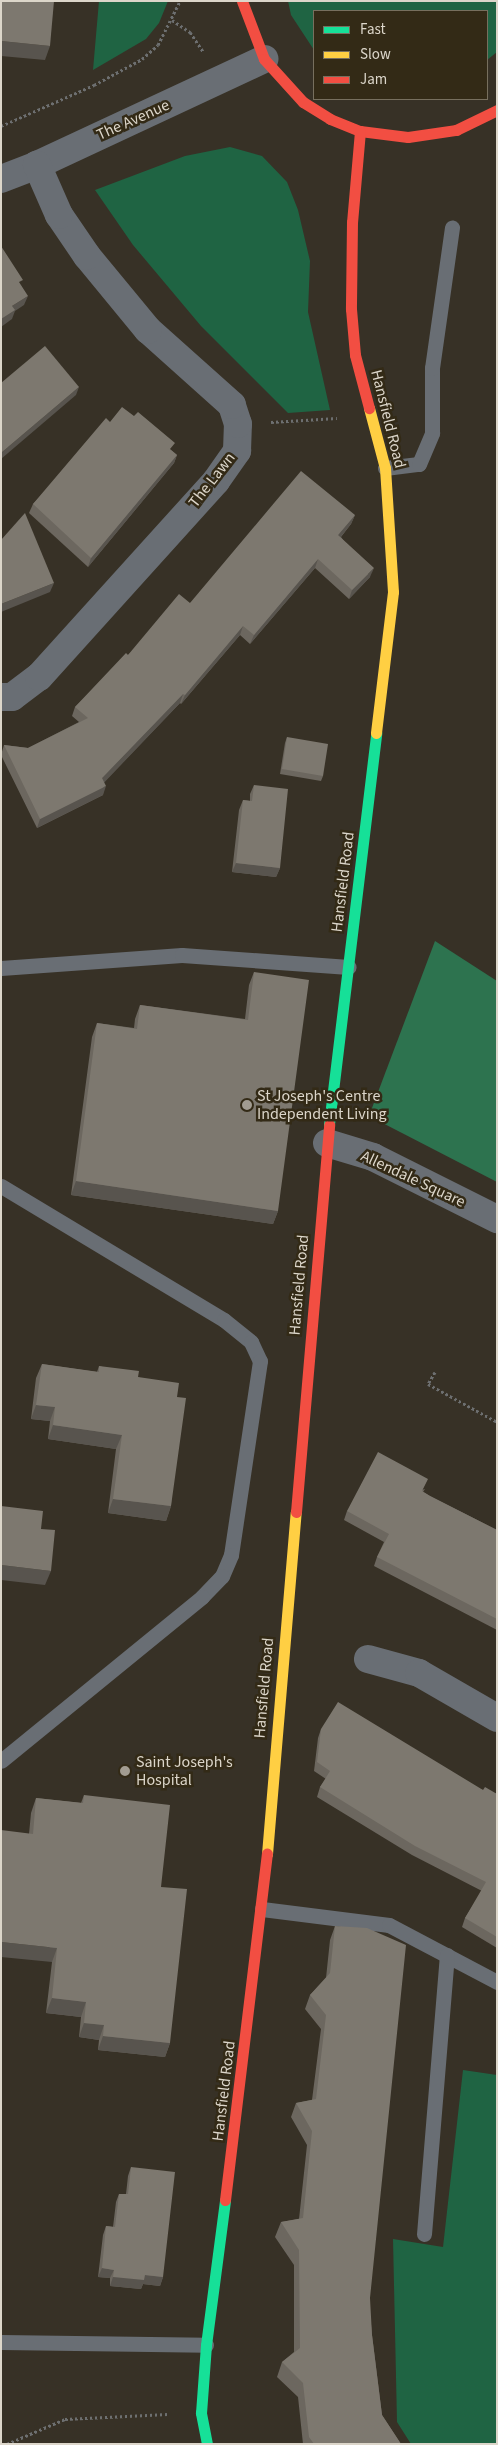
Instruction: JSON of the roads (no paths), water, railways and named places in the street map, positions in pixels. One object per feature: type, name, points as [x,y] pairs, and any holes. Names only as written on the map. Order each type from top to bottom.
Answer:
[{"type":"street","points":[[242,1],[264,59],[303,102],[330,119],[360,131],[408,137],[456,130],[497,110]]},
{"type":"street","name":"The Avenue","points":[[1,179],[37,165],[264,59]]},
{"type":"street","name":"Hansfield Road","points":[[207,2444],[201,2413],[206,2345],[262,1909],[327,1143],[393,592],[385,468],[355,355],[351,309],[352,222],[360,131]]},
{"type":"street","name":"The Lawn","points":[[1,697],[12,697],[39,677],[216,481],[237,451],[238,424],[232,405],[148,330],[87,256],[59,215],[37,165]]},
{"type":"street","name":"Allendale Square","points":[[327,1143],[372,1157],[497,1219]]},
{"type":"street","points":[[368,1659],[419,1673],[497,1718]]},
{"type":"lane","points":[[385,468],[419,464],[432,433],[432,368],[452,227]]},
{"type":"lane","points":[[1,968],[182,954],[349,967]]},
{"type":"lane","points":[[1,1186],[224,1320],[251,1342],[260,1361],[231,1555],[222,1576],[202,1597],[1,1761]]},
{"type":"lane","points":[[262,1909],[389,1925],[497,1982]]},
{"type":"lane","points":[[424,2234],[447,1955]]},
{"type":"lane","points":[[1,2342],[206,2345]]},
{"type":"place","name":"St Joseph's Centre Independent Living","points":[[247,1105]]},
{"type":"place","name":"Saint Joseph's Hospital","points":[[125,1771]]}]
